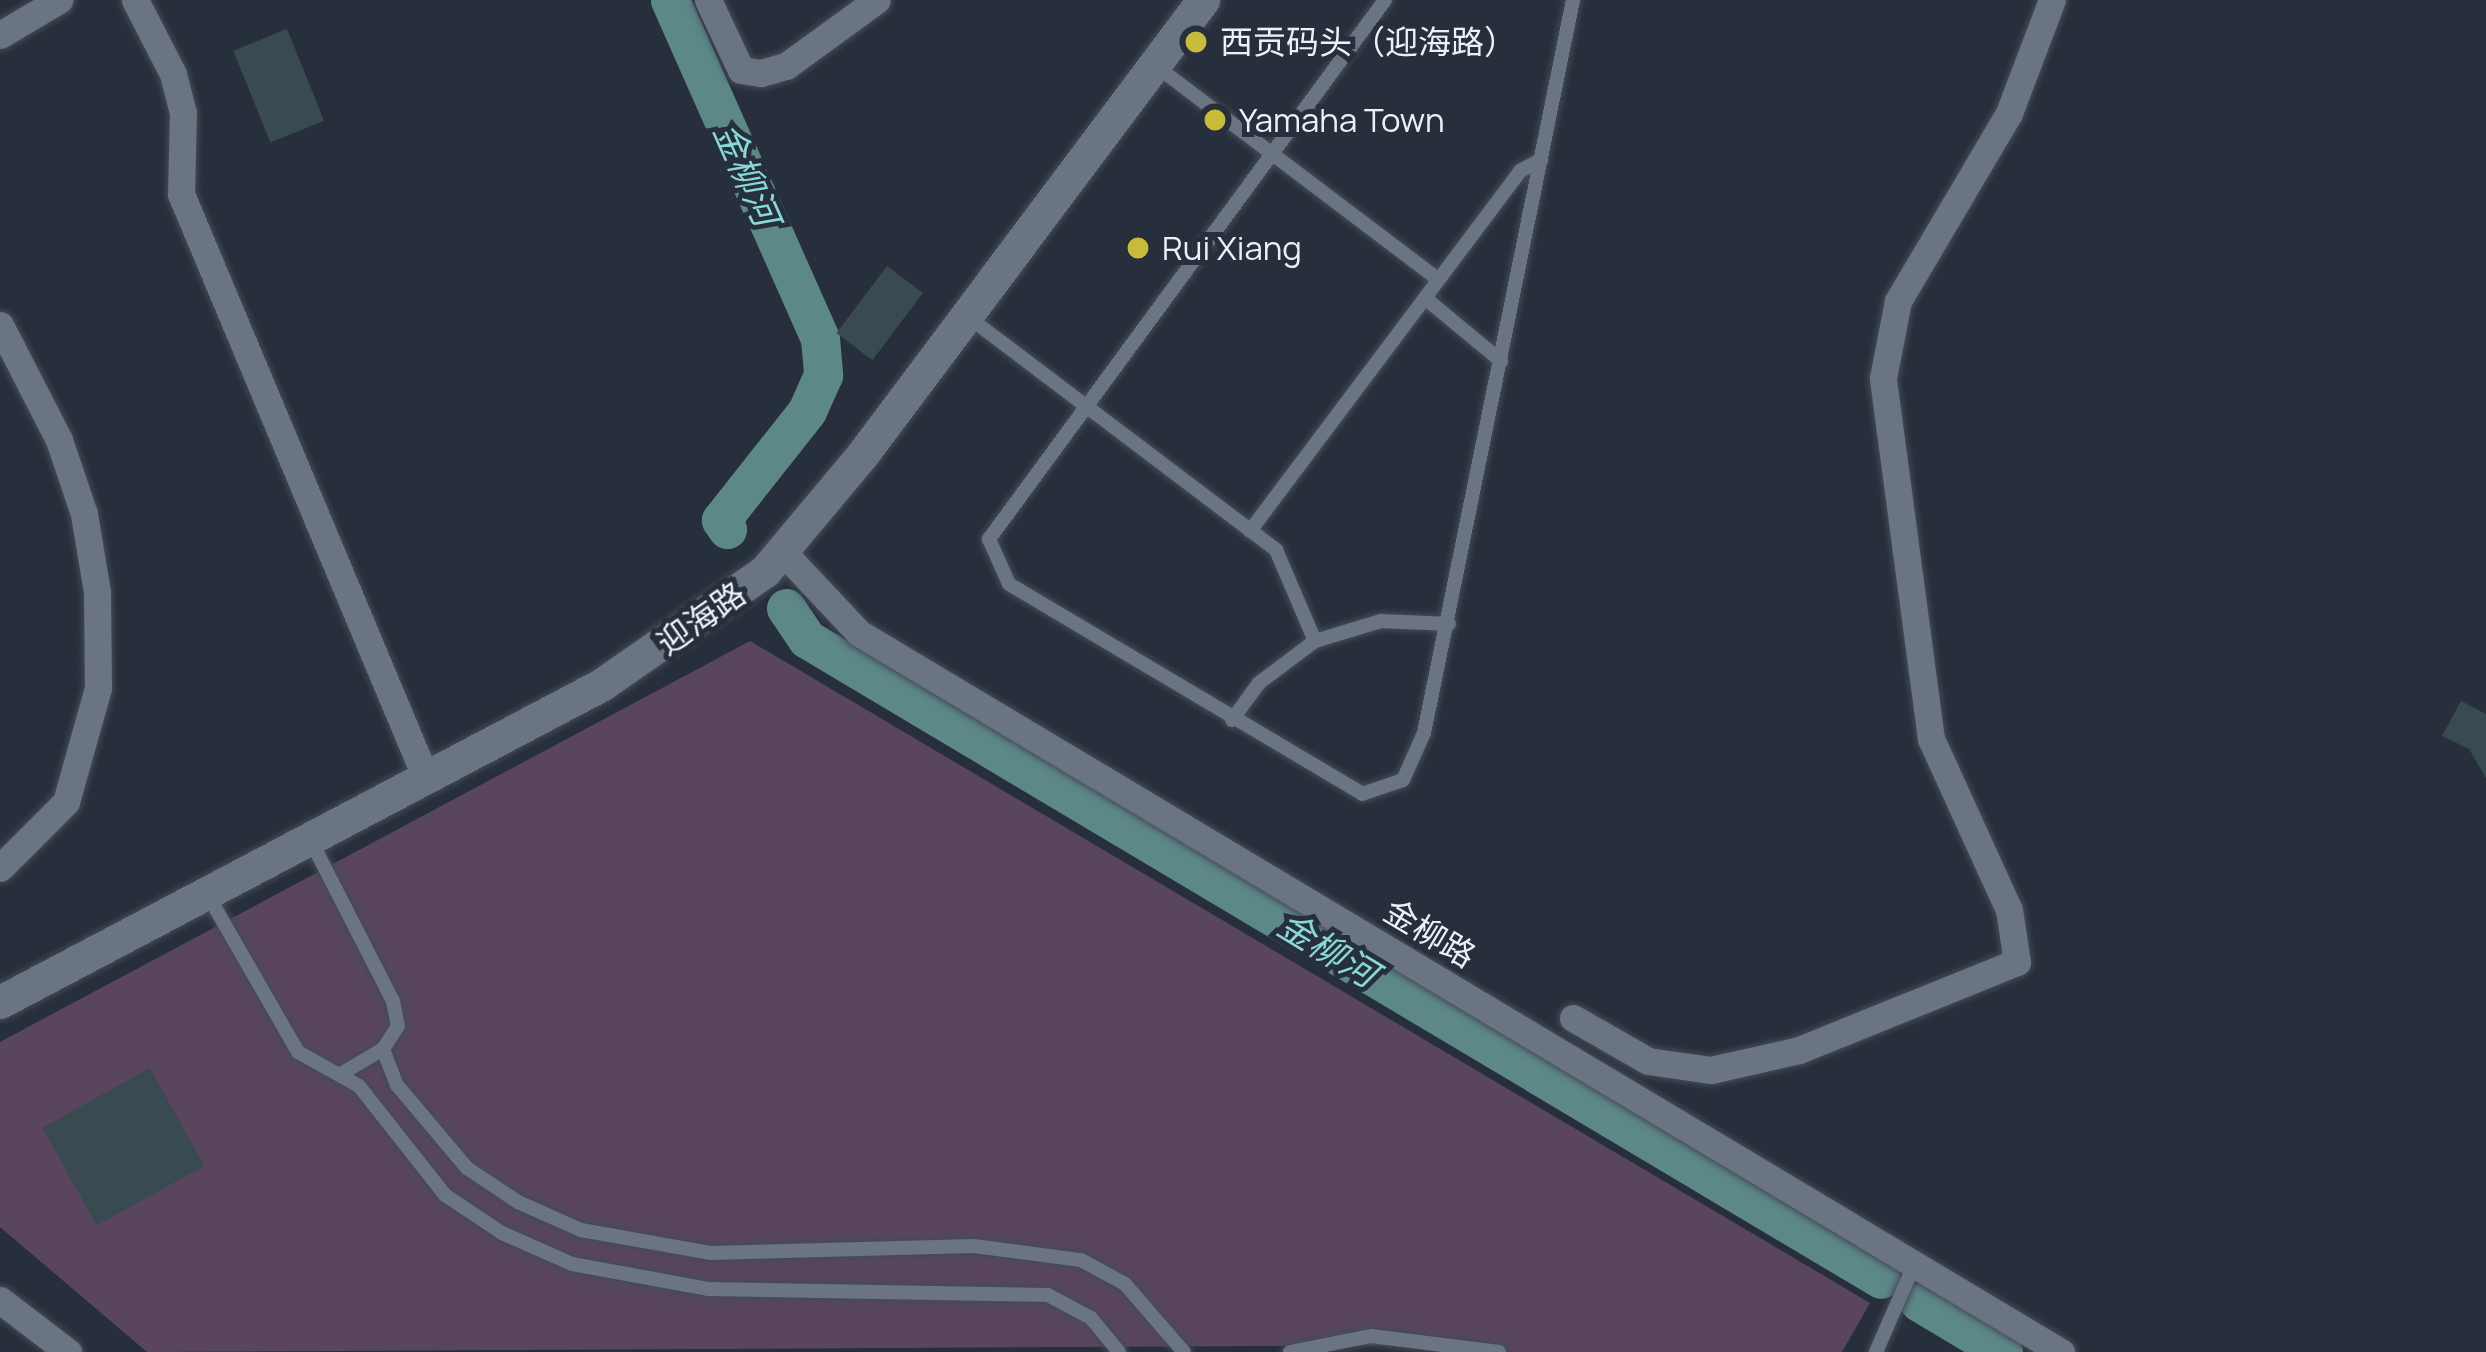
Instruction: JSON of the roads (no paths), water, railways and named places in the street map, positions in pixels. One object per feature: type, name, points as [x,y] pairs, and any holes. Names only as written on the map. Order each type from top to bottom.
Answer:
[{"type":"street","points":[[0,35],[59,0]]},
{"type":"street","points":[[135,0],[173,74],[183,113],[182,194],[425,776]]},
{"type":"street","points":[[709,0],[741,70],[760,74],[786,66],[877,0]]},
{"type":"street","name":"迎海路","points":[[0,1002],[601,685],[714,613],[782,551],[967,316],[1203,0]]},
{"type":"street","points":[[1574,1018],[1648,1061],[1711,1070],[1799,1050],[2017,962],[2009,910],[1930,739],[1883,378],[1898,301],[2009,113],[2052,0]]},
{"type":"street","points":[[0,326],[59,440],[83,514],[97,592],[98,669],[84,752],[66,802],[0,868]]},
{"type":"street","name":"金柳路","points":[[782,551],[860,633],[2061,1352]]},
{"type":"street","points":[[0,1300],[68,1352]]},
{"type":"lane","points":[[1385,0],[991,530],[996,569],[1345,789],[1384,792],[1415,762],[1449,624],[1573,0]]},
{"type":"lane","points":[[1156,66],[1438,279]]},
{"type":"lane","points":[[1250,530],[1520,171],[1541,160]]},
{"type":"lane","points":[[1424,298],[1502,361]]},
{"type":"lane","points":[[967,316],[1276,550],[1316,641]]},
{"type":"lane","points":[[1232,720],[1259,683],[1316,641],[1381,621],[1449,624]]},
{"type":"lane","points":[[309,837],[393,1001],[398,1026],[383,1049],[341,1074]]},
{"type":"lane","points":[[206,892],[298,1052],[341,1074],[445,1195],[502,1234],[572,1264],[707,1289],[1048,1295],[1091,1318],[1119,1352]]},
{"type":"lane","points":[[383,1049],[397,1085],[467,1168],[581,1230],[710,1253],[974,1246],[1081,1260],[1125,1285],[1184,1352]]},
{"type":"lane","points":[[1876,1352],[1914,1264]]},
{"type":"lane","points":[[1165,1352],[1170,1332]]},
{"type":"lane","points":[[1290,1352],[1371,1336],[1499,1352]]},
{"type":"waterway","name":"金柳河","points":[[670,0],[820,338],[823,375],[807,411],[721,520],[727,529]]},
{"type":"waterway","name":"金柳河","points":[[786,608],[807,639],[1881,1279]]},
{"type":"waterway","name":"金柳河","points":[[1919,1302],[2003,1352]]},
{"type":"place","name":"西贡码头（迎海路）","points":[[1196,42]]},
{"type":"place","name":"Yamaha Town","points":[[1215,120]]},
{"type":"place","name":"Rui Xiang","points":[[1138,248]]}]
